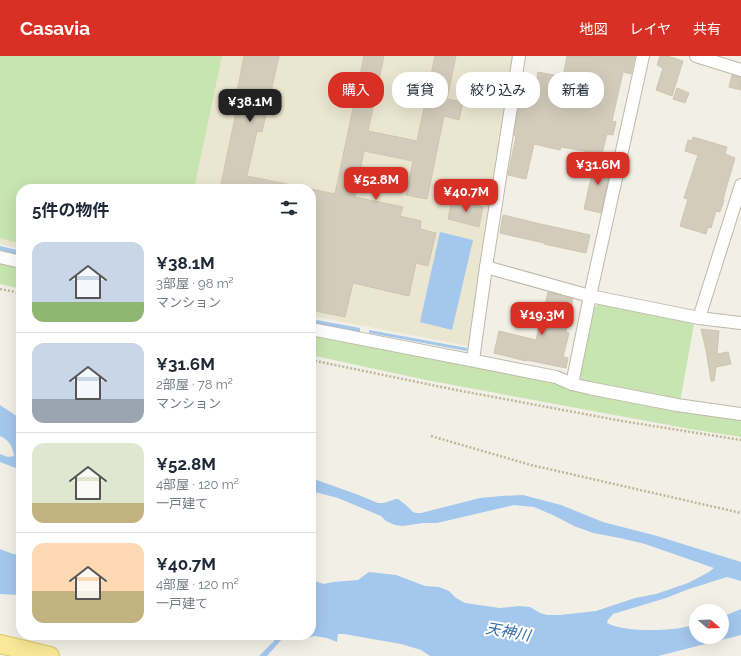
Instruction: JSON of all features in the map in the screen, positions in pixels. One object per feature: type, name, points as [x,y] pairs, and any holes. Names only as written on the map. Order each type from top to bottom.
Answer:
[{"type":"main road","points":[[0,644],[50,656]]},
{"type":"street","points":[[473,360],[519,56]]},
{"type":"street","points":[[572,384],[643,56]]},
{"type":"street","points":[[696,56],[741,70]]},
{"type":"street","points":[[699,318],[741,184]]},
{"type":"street","points":[[0,257],[16,261]]},
{"type":"street","points":[[486,267],[590,296],[699,318],[741,324]]},
{"type":"street","points":[[316,330],[556,377],[572,384],[677,405],[741,414]]},
{"type":"path","points":[[0,289],[16,293]]},
{"type":"path","points":[[316,361],[451,389],[622,421],[741,440]]},
{"type":"path","points":[[431,436],[531,465],[741,513]]},
{"type":"shaded area","points":[[0,56],[513,56],[511,72],[456,72],[456,108],[505,108],[469,346],[316,317],[316,184],[16,184],[16,248],[0,244]]},
{"type":"green space","points":[[0,56],[222,56],[195,184],[16,184],[16,243],[0,238]]},
{"type":"green space","points":[[0,263],[16,267],[16,288],[0,284]]},
{"type":"green space","points":[[601,302],[694,324],[680,402],[584,383],[579,375],[594,308]]},
{"type":"green space","points":[[316,336],[741,418],[741,437],[690,429],[426,380],[316,356]]},
{"type":"water","points":[[440,232],[473,240],[452,330],[420,322]]},
{"type":"water","points":[[0,246],[16,250],[16,255],[0,251]]},
{"type":"water","points":[[316,320],[360,328],[360,333],[316,324]]},
{"type":"water","points":[[369,330],[467,348],[467,351],[369,333]]},
{"type":"water","points":[[0,405],[16,416],[16,468],[0,462],[0,454],[8,457],[14,456],[10,444],[0,436]]},
{"type":"water","name":"天神川","points":[[316,480],[378,503],[398,499],[416,513],[480,498],[523,495],[561,505],[603,522],[657,536],[741,562],[741,581],[727,577],[613,614],[608,620],[607,623],[613,626],[629,629],[665,630],[689,626],[689,644],[705,644],[658,656],[430,656],[421,650],[401,644],[344,634],[338,634],[337,642],[316,636],[316,582],[324,584],[358,580],[369,572],[396,575],[425,586],[439,587],[449,591],[456,598],[465,603],[500,608],[519,606],[530,607],[547,615],[560,615],[596,611],[635,598],[656,594],[688,583],[714,568],[645,544],[593,533],[574,526],[534,507],[514,505],[437,523],[423,523],[403,526],[395,525],[386,521],[381,516],[338,498],[316,492]]},
{"type":"water","points":[[0,549],[16,554],[16,595],[0,594]]},
{"type":"water","points":[[741,609],[741,635],[729,638],[729,614]]},
{"type":"water","points":[[281,640],[267,656],[259,656],[274,641]]},
{"type":"building","points":[[244,56],[279,56],[262,132],[257,131],[247,176],[287,184],[221,184],[237,108],[234,107]]},
{"type":"building","points":[[364,56],[384,56],[381,72],[361,72]]},
{"type":"building","points":[[435,56],[456,56],[448,94],[448,72],[432,72]]},
{"type":"building","points":[[567,56],[635,56],[631,74],[623,72],[612,121],[616,122],[613,135],[607,134],[602,154],[561,147],[560,150],[534,144],[526,179],[508,175],[516,136],[514,135],[518,108],[540,108],[540,72],[548,74],[548,108],[604,108],[604,72],[564,72]]},
{"type":"building","points":[[660,56],[667,56],[683,61],[672,96],[656,90],[663,68],[657,65]]},
{"type":"building","points":[[732,75],[741,77],[741,90],[729,87]]},
{"type":"building","points":[[677,88],[689,93],[685,103],[673,99]]},
{"type":"building","points":[[448,99],[456,101],[456,108],[462,108],[459,120],[444,116],[427,199],[406,195],[413,161],[364,151],[355,197],[403,207],[400,216],[421,221],[420,229],[436,233],[428,266],[416,263],[409,296],[353,283],[345,317],[316,311],[316,190],[335,194],[353,108],[373,108],[368,131],[417,141],[424,108],[448,108]]},
{"type":"building","points":[[693,137],[727,147],[725,154],[735,158],[720,212],[716,211],[711,228],[708,227],[706,234],[680,226],[688,199],[684,198],[698,155],[685,151],[688,140],[692,141]]},
{"type":"building","points":[[595,160],[612,164],[601,213],[584,209]]},
{"type":"building","points":[[452,200],[483,207],[479,227],[448,219]]},
{"type":"building","points":[[503,215],[590,235],[586,253],[500,233]]},
{"type":"building","points":[[548,292],[573,299],[566,332],[569,333],[563,357],[568,358],[566,368],[526,361],[494,353],[499,331],[536,340]]},
{"type":"building","points":[[701,329],[719,331],[717,354],[728,352],[731,364],[716,367],[714,381],[711,381]]}]
